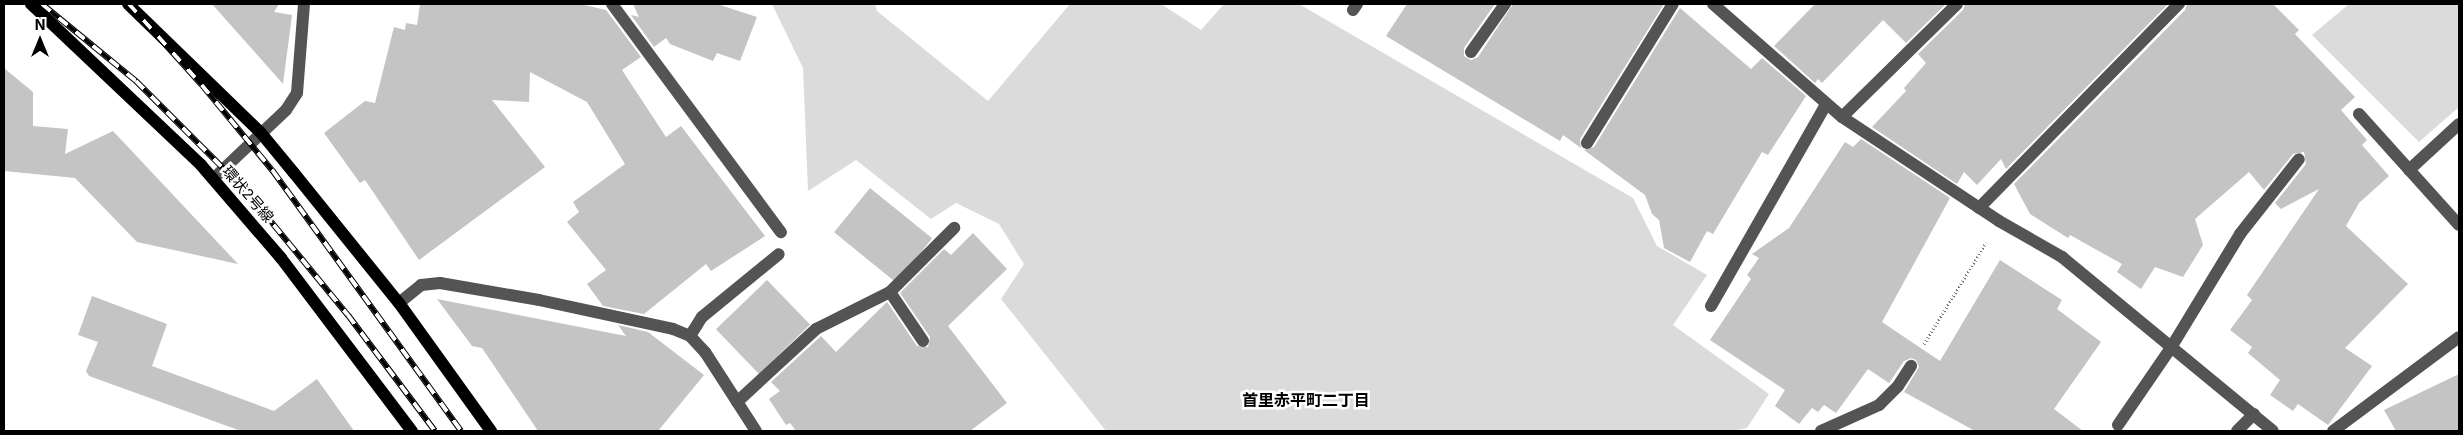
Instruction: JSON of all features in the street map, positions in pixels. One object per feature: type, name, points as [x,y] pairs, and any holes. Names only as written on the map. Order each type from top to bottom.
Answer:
[{"type":"main road","name":"環状2号線","points":[[31,4],[154,118],[213,179],[286,265],[412,431]]},
{"type":"main road","points":[[128,4],[261,133],[399,303],[491,431]]},
{"type":"street","points":[[213,179],[286,110],[297,93],[304,4]]},
{"type":"street","points":[[612,4],[781,232]]},
{"type":"street","points":[[1471,52],[1505,4]]},
{"type":"street","points":[[1587,143],[1673,4]]},
{"type":"street","points":[[1713,4],[1842,118],[1999,221],[2062,257],[2273,431]]},
{"type":"street","points":[[1842,118],[1957,4]]},
{"type":"street","points":[[1979,208],[2179,4]]},
{"type":"street","points":[[1711,306],[1826,104]]},
{"type":"street","points":[[2359,114],[2459,225]]},
{"type":"street","points":[[2409,170],[2459,124]]},
{"type":"street","points":[[2118,425],[2172,346],[2240,234],[2298,159]]},
{"type":"street","points":[[737,402],[816,329],[890,292],[954,228]]},
{"type":"street","points":[[690,336],[702,316],[778,254]]},
{"type":"street","points":[[399,303],[421,285],[458,285],[656,325],[690,336],[705,352],[756,431]]},
{"type":"street","points":[[890,292],[923,341]]},
{"type":"street","points":[[2333,431],[2459,337]]},
{"type":"street","points":[[1821,431],[1879,405],[1898,386],[1910,366]]},
{"type":"street","points":[[2237,431],[2254,414]]},
{"type":"path","points":[[1910,366],[1999,221]]},
{"type":"shaded area","points":[[772,4],[875,4],[877,11],[988,101],[1070,4],[1161,4],[1201,30],[1224,4],[1299,4],[1633,198],[1657,246],[1707,275],[1673,325],[1769,394],[1747,428],[1732,431],[1106,431],[1001,299],[1024,264],[999,224],[956,203],[931,219],[856,160],[808,191],[803,68]]},
{"type":"shaded area","points":[[2349,4],[2459,4],[2459,107],[2419,142],[2312,35]]},
{"type":"building","points":[[212,4],[279,4],[274,12],[292,15],[283,84]]},
{"type":"building","points":[[420,4],[580,4],[606,10],[641,57],[622,70],[666,137],[681,126],[765,236],[711,271],[706,264],[644,314],[603,306],[587,284],[606,270],[567,222],[579,212],[573,202],[625,164],[587,102],[530,72],[529,102],[492,100],[545,167],[419,260],[365,180],[360,183],[324,133],[365,101],[375,103],[394,27],[405,30],[406,23],[417,25]]},
{"type":"building","points":[[633,4],[717,4],[757,17],[740,61],[717,53],[713,61],[670,44],[666,38],[654,47],[631,15],[639,17]]},
{"type":"building","points":[[1407,4],[1495,4],[1464,48],[1464,56],[1471,60],[1478,57],[1513,4],[1664,4],[1580,139],[1581,148],[1563,135],[1560,141],[1386,36]]},
{"type":"building","points":[[1815,4],[1946,4],[1906,43],[1883,20],[1822,83],[1818,79],[1815,83],[1774,46]]},
{"type":"building","points":[[1965,4],[2168,4],[2006,169],[2001,159],[1977,185],[1964,172],[1957,184],[1872,127],[1906,91],[1904,88],[1926,63],[1918,54],[1963,10]]},
{"type":"building","points":[[2187,4],[2273,4],[2299,30],[2295,34],[2355,97],[2341,110],[2367,140],[2362,145],[2389,176],[2359,203],[2346,226],[2408,284],[2345,348],[2372,366],[2328,425],[2298,404],[2293,411],[2270,395],[2280,380],[2248,353],[2252,347],[2230,330],[2252,300],[2247,295],[2319,189],[2281,209],[2275,203],[2306,164],[2304,152],[2293,154],[2264,190],[2249,172],[2195,219],[2203,245],[2183,277],[2155,267],[2141,289],[2117,272],[2122,264],[2070,235],[2068,238],[2030,214],[2014,184],[2185,10]]},
{"type":"building","points":[[1680,8],[1751,69],[1762,58],[1806,96],[1768,155],[1762,152],[1713,234],[1707,231],[1690,262],[1664,248],[1659,220],[1652,214],[1645,195],[1584,150],[1594,147]]},
{"type":"building","points":[[4,68],[33,92],[33,126],[68,129],[65,154],[113,131],[238,264],[137,242],[75,178],[4,171]]},
{"type":"building","points":[[1861,139],[1950,198],[1882,322],[1940,361],[2000,260],[2062,300],[2057,309],[2101,342],[2054,409],[2083,431],[1975,431],[1904,392],[1919,367],[1916,360],[1911,358],[1904,361],[1889,383],[1868,369],[1836,413],[1824,405],[1818,412],[1812,408],[1799,424],[1775,406],[1785,390],[1710,340],[1751,279],[1747,275],[1759,258],[1752,254],[1789,228],[1845,142],[1853,147]]},
{"type":"building","points":[[870,188],[932,238],[896,283],[834,232]]},
{"type":"building","points":[[973,233],[1007,269],[948,326],[1007,403],[970,431],[796,431],[790,423],[786,425],[769,399],[780,391],[771,382],[821,336],[836,352],[887,302],[917,346],[928,347],[930,337],[900,293],[944,249],[951,255]]},
{"type":"building","points":[[767,280],[810,325],[759,374],[716,329]]},
{"type":"building","points":[[92,296],[167,324],[152,366],[274,411],[317,379],[354,431],[241,431],[89,376],[86,371],[98,342],[78,335]]},
{"type":"building","points":[[437,299],[626,336],[618,325],[648,332],[704,375],[658,431],[538,431],[482,348],[472,346]]},
{"type":"building","points":[[2459,374],[2459,431],[2396,431],[2384,410]]},
{"type":"railway","points":[[42,4],[136,81],[246,191],[348,315],[435,431]]},
{"type":"railway","points":[[129,4],[202,85],[273,171],[461,431]]},
{"type":"district","name":"首里赤平町二丁目","points":[[1306,400]]}]
